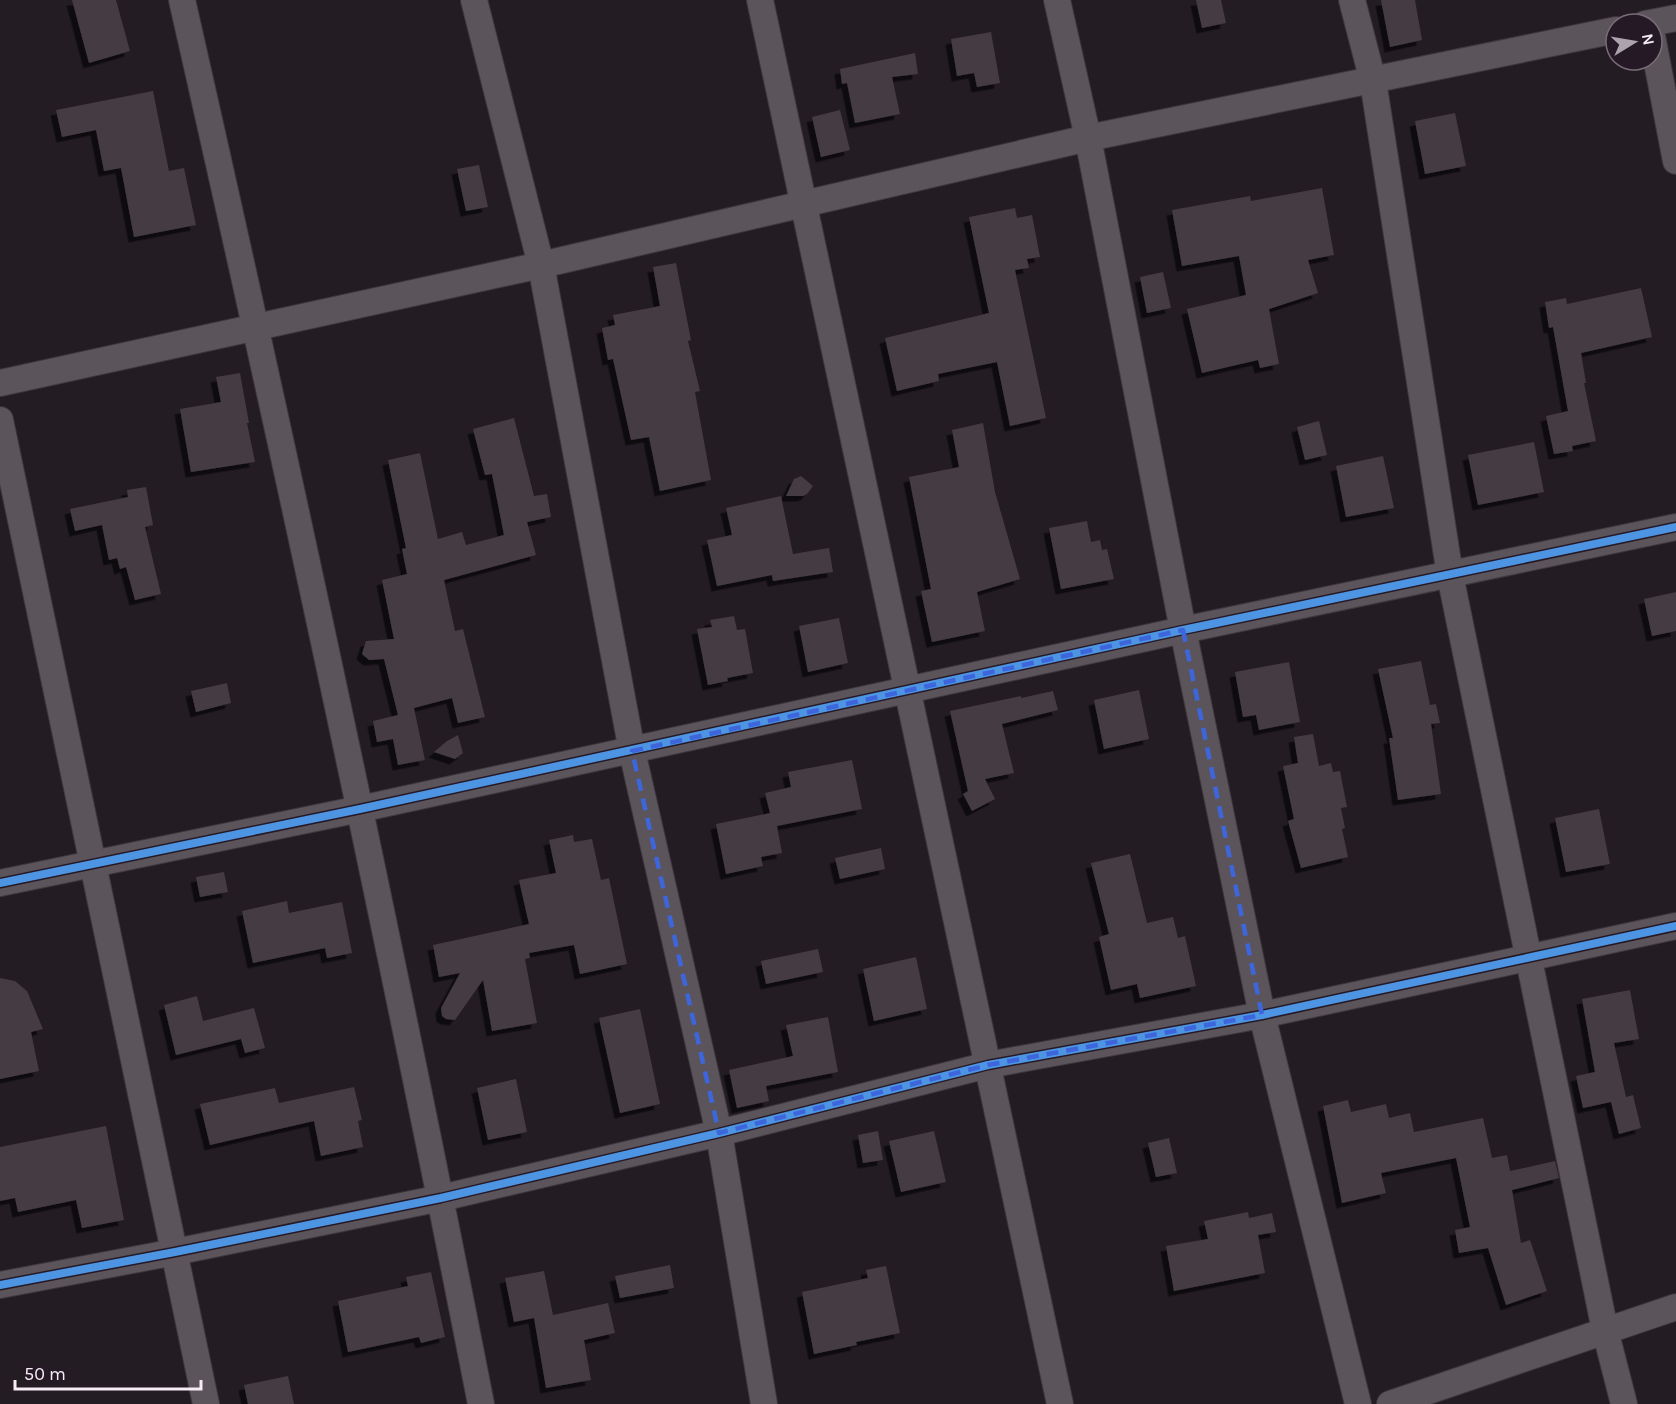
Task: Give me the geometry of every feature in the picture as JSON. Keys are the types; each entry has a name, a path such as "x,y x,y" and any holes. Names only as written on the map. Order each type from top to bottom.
{"street":[{"path":"182,0 257,328 360,809 441,1198 481,1404"},
{"path":"474,0 541,265 632,751 719,1133 764,1404"},
{"path":"760,0 1060,1404"},
{"path":"1058,0 1089,138 1183,630 1262,1015 1358,1404"},
{"path":"1352,0 1373,81 1450,575 1605,1330 1624,1404"},
{"path":"0,383 541,265 1089,138 1604,33"},
{"path":"1658,72 1676,161"},
{"path":"0,420 206,1404"},
{"path":"0,883 360,809 1183,630 1676,527"},
{"path":"0,1285 441,1198 719,1133 988,1065 1262,1015 1676,926"},
{"path":"1389,1404 1676,1307"}],"highlighted area":[{"path":"1183,630 1262,1015 988,1065 719,1133 632,751"}],"building":[{"path":"72,0 116,0 130,51 89,63"},
{"path":"1196,0 1221,0 1226,23 1202,28"},
{"path":"1381,0 1415,0 1422,40 1390,47"},
{"path":"991,32 1000,83 977,87 974,73 957,76 951,39"},
{"path":"915,53 918,74 892,77 900,114 855,123 847,83 842,84 840,69"},
{"path":"153,91 169,171 184,168 196,225 134,237 121,168 104,171 96,130 62,137 56,110"},
{"path":"840,110 850,150 821,157 812,117"},
{"path":"1455,113 1466,166 1425,174 1415,121"},
{"path":"479,165 488,207 466,211 457,169"},
{"path":"1322,188 1334,255 1308,260 1318,293 1269,309 1279,364 1260,368 1258,360 1202,373 1187,309 1246,295 1239,256 1182,266 1172,210 1250,196 1251,201"},
{"path":"1015,208 1017,218 1032,215 1040,257 1027,259 1029,268 1015,270 1046,418 1010,426 997,362 938,374 939,381 897,391 885,338 989,313 969,217"},
{"path":"676,263 691,340 688,341 700,391 695,392 711,480 660,491 649,437 631,440 613,359 608,360 602,328 615,325 613,315 660,306 653,267"},
{"path":"1163,272 1171,308 1147,313 1140,277"},
{"path":"1641,288 1652,337 1581,353 1586,383 1584,383 1596,441 1572,446 1573,451 1554,454 1546,416 1568,411 1553,327 1549,328 1545,302 1566,298 1567,304"},
{"path":"240,373 255,462 191,472 180,409 221,402 216,377"},
{"path":"514,418 534,496 547,494 551,517 527,522 536,555 444,580 455,631 463,629 485,717 458,723 452,698 414,708 425,760 398,765 393,739 377,742 373,721 398,715 384,659 369,660 362,654 366,641 394,639 382,580 407,574 402,549 406,548 388,460 420,453 438,539 462,532 466,545 504,535 492,474 485,475 473,429"},
{"path":"1319,421 1327,455 1305,460 1297,427"},
{"path":"983,423 995,492 1020,579 977,592 985,631 932,642 921,591 931,589 909,477 959,467 952,430"},
{"path":"1534,442 1544,492 1478,505 1468,455"},
{"path":"1383,456 1394,508 1346,517 1336,466"},
{"path":"801,476 813,486 807,494 786,496 794,479"},
{"path":"146,487 153,525 145,527 161,594 135,600 126,567 120,569 117,558 109,560 102,525 75,531 70,509 128,497 127,490"},
{"path":"781,496 793,554 829,548 833,572 773,581 772,575 717,586 707,540 732,535 726,508"},
{"path":"1087,521 1091,542 1100,540 1102,550 1107,549 1114,579 1061,589 1049,528"},
{"path":"1676,592 1676,631 1652,636 1644,599"},
{"path":"734,616 737,630 745,629 753,673 727,678 728,681 708,685 697,629 712,627 710,620"},
{"path":"839,618 848,663 808,672 799,626"},
{"path":"1421,661 1430,705 1436,704 1440,723 1431,724 1441,794 1398,800 1389,738 1393,738 1378,669"},
{"path":"1289,662 1300,722 1259,730 1256,715 1243,717 1235,672"},
{"path":"227,683 231,703 196,712 191,691"},
{"path":"1139,690 1149,739 1104,749 1094,700"},
{"path":"1053,691 1058,710 1002,724 1014,773 985,779 995,799 972,811 963,794 968,791 950,711"},
{"path":"1313,734 1319,766 1331,763 1333,772 1340,771 1347,807 1341,808 1345,828 1342,829 1348,857 1301,868 1288,821 1294,819 1283,766 1298,763 1294,737"},
{"path":"458,735 463,753 455,759 434,752 447,741"},
{"path":"852,760 862,809 777,826 782,853 761,857 763,866 726,874 716,824 770,813 765,793 791,787 788,772"},
{"path":"1599,809 1610,864 1566,872 1555,818"},
{"path":"573,835 574,842 592,839 601,880 609,878 627,964 580,974 574,945 529,953 530,958 525,959 537,1023 492,1031 483,980 455,1020 446,1019 442,1016 441,1008 460,973 439,977 433,945 529,924 519,880 556,873 549,840"},
{"path":"881,848 885,869 840,879 835,858"},
{"path":"1130,854 1147,923 1173,917 1178,938 1185,936 1196,986 1140,998 1137,984 1111,990 1099,937 1109,934 1091,863"},
{"path":"224,872 228,892 200,897 196,877"},
{"path":"287,901 289,913 342,902 352,953 327,958 325,948 253,963 242,911"},
{"path":"818,949 823,972 766,984 761,961"},
{"path":"916,957 927,1009 874,1021 863,969"},
{"path":"0,978 15,981 27,991 43,1029 31,1032 39,1071 0,1079"},
{"path":"1630,990 1639,1039 1614,1043 1626,1097 1633,1095 1641,1128 1619,1134 1611,1102 1583,1108 1576,1076 1595,1072 1582,999"},
{"path":"197,996 203,1021 254,1008 265,1048 245,1053 241,1039 176,1055 164,1005"},
{"path":"640,1009 660,1104 620,1113 599,1018"},
{"path":"828,1017 838,1072 766,1086 769,1101 737,1108 729,1070 793,1056 786,1025"},
{"path":"516,1079 527,1132 488,1140 477,1088"},
{"path":"354,1087 362,1120 358,1121 363,1147 321,1156 314,1121 210,1145 200,1104 275,1088 279,1103"},
{"path":"1348,1100 1351,1112 1386,1104 1389,1118 1410,1113 1414,1132 1483,1118 1492,1158 1507,1155 1510,1171 1555,1161 1559,1178 1512,1190 1521,1243 1530,1240 1547,1291 1506,1305 1488,1248 1459,1253 1455,1230 1470,1227 1456,1158 1381,1173 1386,1193 1342,1203 1323,1106"},
{"path":"106,1126 124,1220 82,1228 76,1200 18,1212 15,1198 0,1201 0,1147"},
{"path":"878,1131 883,1160 863,1163 858,1135"},
{"path":"934,1131 946,1182 901,1192 889,1141"},
{"path":"1169,1138 1177,1173 1156,1177 1148,1143"},
{"path":"1248,1212 1249,1218 1272,1213 1276,1232 1258,1235 1265,1273 1174,1291 1166,1246 1208,1239 1204,1221"},
{"path":"670,1265 674,1288 620,1298 615,1276"},
{"path":"886,1266 900,1333 814,1354 802,1292 868,1278 866,1270"},
{"path":"544,1271 553,1315 608,1303 615,1333 584,1340 591,1380 546,1388 534,1318 514,1322 505,1278"},
{"path":"431,1272 445,1337 421,1343 419,1337 348,1352 338,1301 408,1286 406,1277"},
{"path":"288,1376 294,1404 248,1404 244,1385"}],"cycle path":[{"path":"0,883 360,809 1183,630 1676,527"},
{"path":"0,1285 441,1198 719,1133 988,1065 1262,1015 1676,926"}]}
